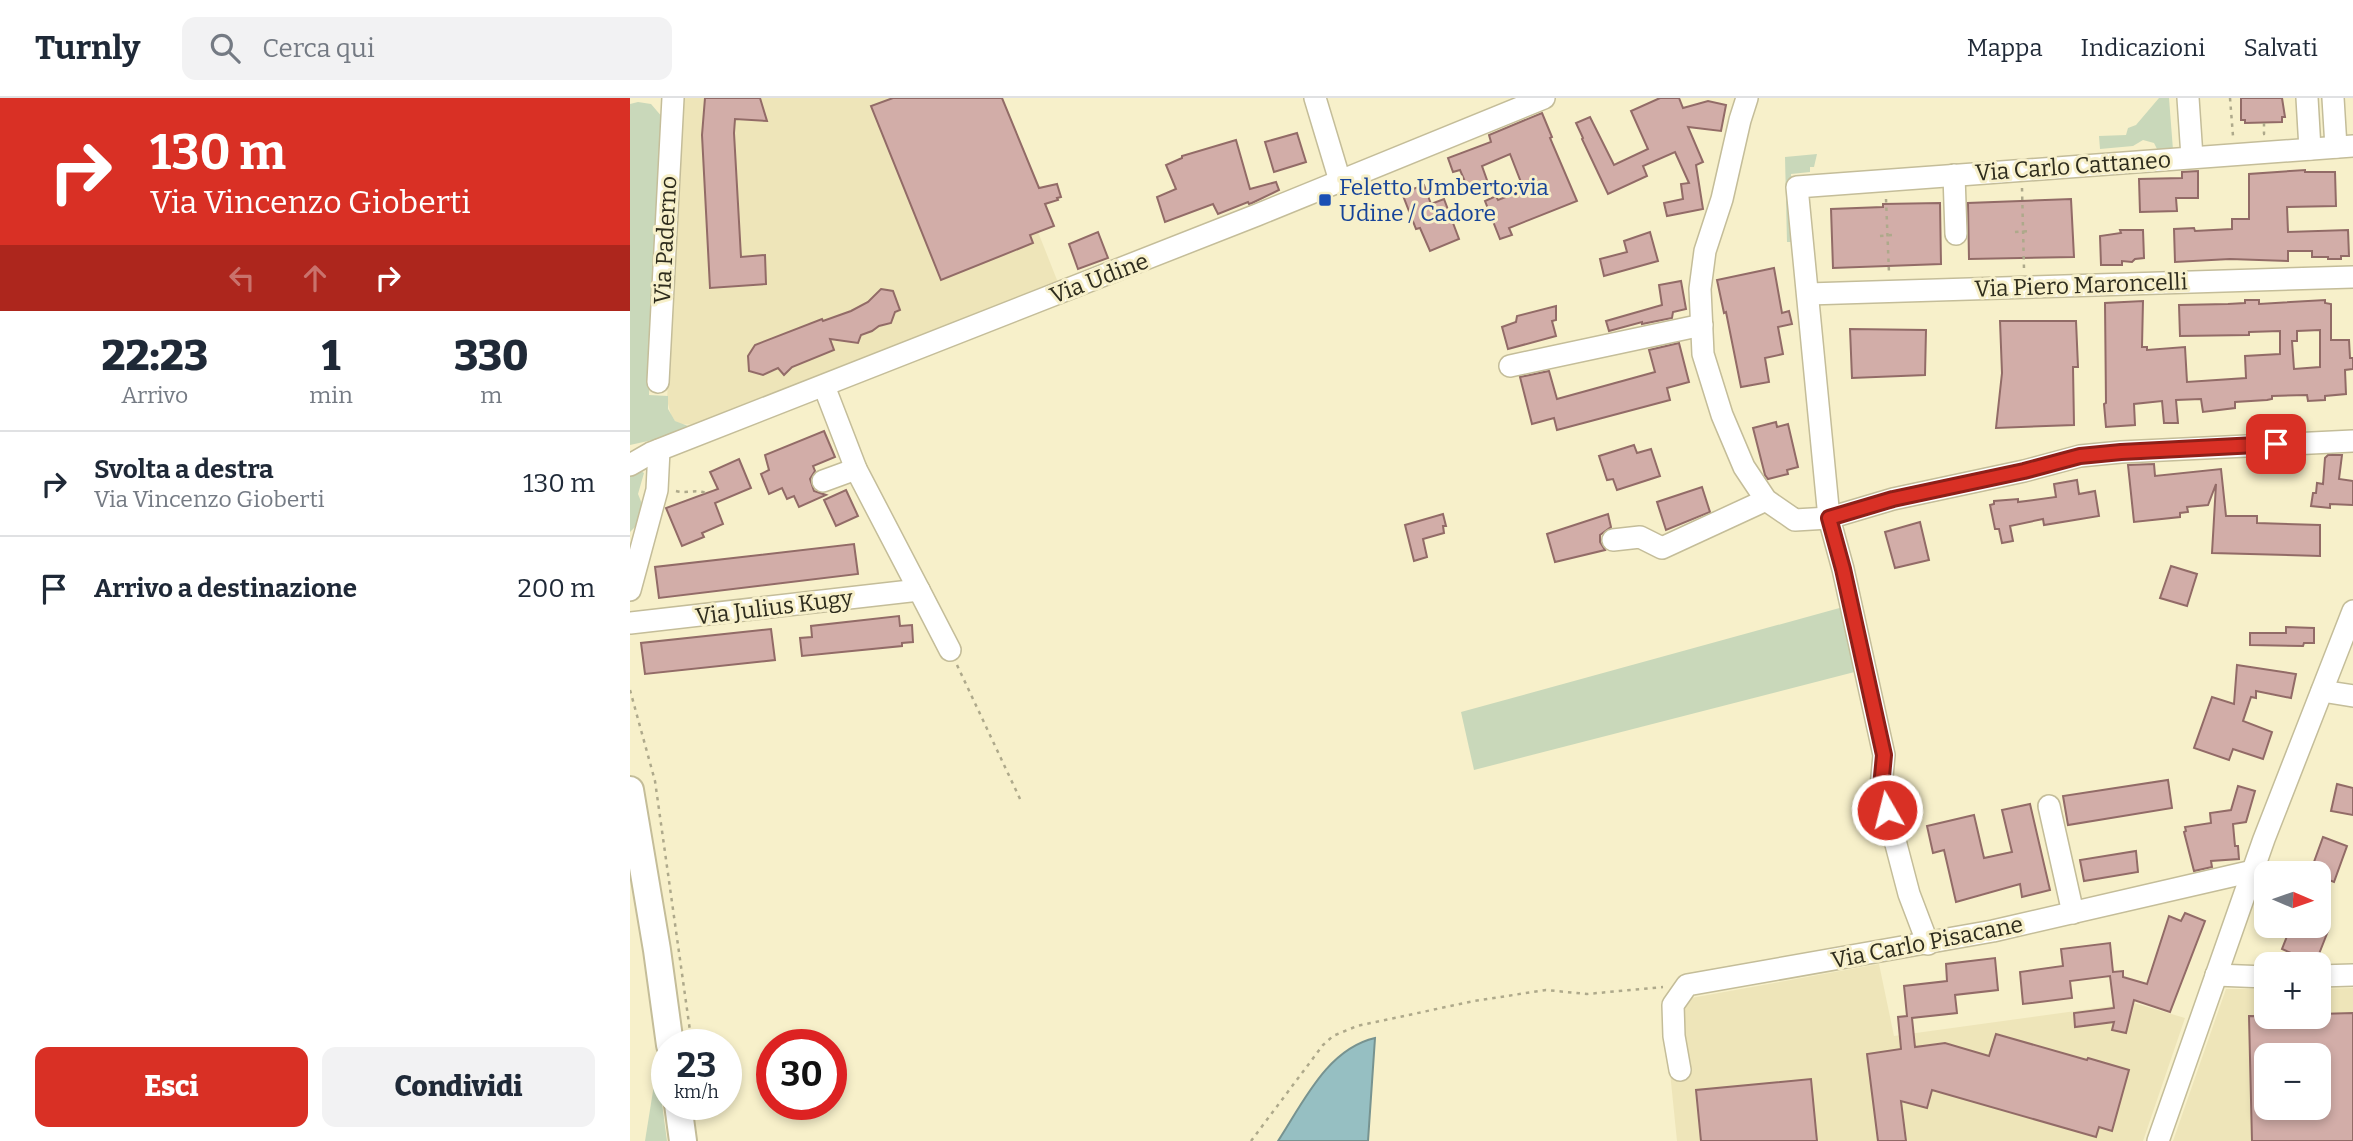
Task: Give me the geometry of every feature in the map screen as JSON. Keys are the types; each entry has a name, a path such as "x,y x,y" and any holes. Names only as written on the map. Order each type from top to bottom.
{"main road":[{"path":"630,790 668,1029"},
{"path":"680,1120 682,1141"}],"street":[{"name":"Via Paderno","path":"658,382 673,98"},
{"path":"1315,98 1340,181"},
{"name":"Via Udine","path":"630,465 655,451 1544,98"},
{"path":"1747,98 1722,199 1705,251 1700,289 1703,354 1722,415 1744,467 1766,500 1796,520 1829,518 1893,499 2080,456 2353,441"},
{"name":"Via Carlo Cattaneo","path":"2188,98 2192,157"},
{"path":"2307,98 2310,149"},
{"name":"Via Carlo Cattaneo","path":"1808,294 1797,187 2310,149 2347,153 2333,98"},
{"name":"Via Carlo Cattaneo","path":"1954,175 1956,234"},
{"name":"Via Piero Maroncelli","path":"1808,294 2353,276"},
{"path":"1808,294 1829,518 1843,569 1884,755 1881,787 1909,894 1928,944"},
{"path":"1510,366 1702,325"},
{"path":"824,386 856,468 950,650"},
{"path":"630,590 657,490 655,451"},
{"name":"Via Udine","path":"630,452 655,451"},
{"path":"823,481 856,468"},
{"path":"1613,540 1640,537 1662,548 1766,500"},
{"name":"Via Julius Kugy","path":"630,622 919,590"},
{"path":"2158,1141 2253,871 2353,611"},
{"path":"2322,691 2353,696"},
{"path":"2049,806 2073,913"},
{"name":"Via Carlo Pisacane","path":"1687,985 1928,944 2253,871"},
{"path":"2216,975 2254,977"},
{"path":"2331,976 2353,975"},
{"path":"1680,1070 1674,1036 1673,1005 1687,985"}],"path":[{"path":"2230,98 2232,136 2243,135"},
{"path":"2254,135 2264,134 2264,122"},
{"name":"Via Carlo Cattaneo","path":"2022,185 2024,286"},
{"path":"1886,196 1889,291"},
{"path":"2015,232 2031,231"},
{"path":"1880,236 1893,235"},
{"path":"671,491 686,494 697,490 706,493"},
{"path":"950,650 1021,801"},
{"path":"630,690 656,781 690,1029"},
{"path":"1251,1141 1323,1045 1333,1035 1357,1026 1474,1001 1545,990 1587,994 1687,985"}],"shaded area":[{"path":"682,98 985,98 1059,285 696,425 681,424 671,415 667,400"},
{"path":"1879,964 1894,1036 2134,1003 2185,1018 2143,1141 1677,1141 1663,1003"},
{"path":"2353,988 2353,1141 2173,1141 2226,989 2254,989 2254,1029 2331,1029 2331,989"}],"green space":[{"path":"2159,98 2169,98 2173,150 2158,151 2154,143 2143,140 2133,146 2100,149 2099,136 2126,135 2128,128 2136,125"},
{"path":"630,104 651,104 663,118 649,395 668,396 668,409 675,421 688,426 696,425 666,437 630,445"},
{"path":"1817,154 1810,172 1791,174 1793,242 1787,242 1785,157"},
{"path":"641,471 644,473 638,494 642,504 640,518 630,532 630,476"},
{"path":"1854,604 1870,668 1474,770 1461,712"},
{"path":"651,1104 651,1120 664,1120 667,1141 645,1141"}],"water":[{"path":"1375,1038 1368,1141 1278,1141 1330,1065 1358,1044"}],"building":[{"path":"705,98 760,98 767,121 735,119 734,133 741,257 765,255 766,284 710,288 702,135"},
{"path":"893,98 1002,98 1039,188 1057,184 1061,197 1045,204 1054,226 1030,235 1033,243 941,280 871,106"},
{"path":"1660,98 1679,98 1683,108 1708,101 1726,105 1721,131 1688,127 1703,162 1696,165 1703,209 1667,216 1664,203 1683,199 1681,184 1689,183 1675,152 1643,166 1647,176 1608,194 1576,123 1590,117 1614,165 1648,149 1631,111"},
{"path":"2241,98 2282,98 2285,117 2282,117 2282,122 2245,123 2245,120 2241,120"},
{"path":"1542,113 1577,201 1509,228 1512,235 1500,239 1485,201 1496,196 1498,200 1524,190 1510,154 1482,166 1488,183 1469,191 1460,170 1453,172 1448,158 1491,142 1489,135"},
{"path":"1297,133 1306,162 1274,172 1265,142"},
{"path":"1236,140 1250,189 1276,182 1279,190 1252,203 1248,202 1218,214 1213,204 1165,222 1157,197 1176,189 1166,165 1182,156"},
{"path":"2305,170 2335,172 2336,206 2287,207 2288,232 2348,230 2349,256 2328,259 2312,257 2312,251 2288,251 2288,261 2230,259 2175,262 2174,229 2232,229 2232,219 2249,219 2249,174"},
{"path":"2198,171 2198,198 2176,198 2177,211 2140,212 2139,179 2182,178 2182,172"},
{"path":"1424,185 1431,204 1444,199 1459,239 1430,251 1420,228 1416,229 1402,193"},
{"path":"2071,199 2074,257 1969,259 1968,203"},
{"path":"1940,203 1941,264 1833,268 1831,209 1883,207 1883,204"},
{"path":"2120,230 2143,230 2144,258 2132,262 2122,261 2122,265 2101,265 2100,236 2121,233"},
{"path":"1098,232 1108,258 1078,269 1069,244"},
{"path":"1650,232 1658,261 1604,276 1600,259 1627,252 1624,241"},
{"path":"1774,268 1782,313 1789,311 1792,324 1778,327 1783,354 1765,358 1769,382 1741,387 1717,280"},
{"path":"1681,281 1686,309 1673,312 1672,318 1642,322 1609,331 1606,321 1662,305 1659,285"},
{"path":"881,289 893,291 900,310 895,312 891,323 861,335 858,343 830,339 834,350 792,367 784,375 778,368 763,375 749,371 748,356 755,345 822,319 823,321 851,311 868,302"},
{"path":"2245,300 2259,300 2259,304 2325,300 2325,303 2331,304 2331,340 2349,340 2350,358 2353,358 2353,369 2345,370 2346,394 2308,401 2307,395 2272,396 2272,399 2267,400 2235,402 2235,408 2203,412 2201,399 2176,400 2178,423 2164,423 2162,401 2134,404 2135,425 2106,427 2105,303 2143,301 2142,347 2147,347 2147,350 2185,347 2187,382 2246,378 2245,356 2280,354 2280,331 2249,332 2249,335 2180,336 2179,305 2245,303","holes":["2320,330 2320,367 2294,369 2292,341 2297,341 2297,331"]},
{"path":"1556,306 1556,320 1552,321 1556,336 1508,349 1502,327 1516,322 1517,316"},
{"path":"2000,321 2076,321 2078,367 2073,367 2074,425 1996,428 2002,373"},
{"path":"1850,329 1926,330 1925,375 1852,378"},
{"path":"1679,343 1689,382 1667,388 1670,400 1557,430 1554,418 1532,424 1520,377 1549,371 1557,399 1655,372 1649,350"},
{"path":"1776,422 1777,427 1788,424 1798,467 1787,470 1788,474 1768,479 1753,428"},
{"path":"824,431 835,457 813,466 815,471 810,479 814,491 826,495 799,507 794,496 787,499 782,488 769,494 761,474 769,470 765,455"},
{"path":"1634,445 1637,453 1651,449 1660,476 1617,490 1613,479 1607,480 1599,456"},
{"path":"2328,455 2342,455 2339,479 2353,481 2353,505 2330,504 2330,508 2311,506 2317,483 2323,484 2325,458"},
{"path":"739,459 751,488 715,503 723,524 702,533 704,537 682,546 666,508 718,489 710,472"},
{"path":"2154,464 2155,476 2221,469 2226,516 2257,516 2257,523 2320,525 2320,556 2212,553 2216,484 2208,505 2187,507 2188,512 2180,513 2180,517 2134,522 2128,465"},
{"path":"2077,480 2079,494 2095,491 2099,516 2044,525 2043,519 2010,526 2013,541 2002,543 1999,529 1995,529 1990,505 1994,504 1994,501 2018,499 2018,502 2056,497 2054,484"},
{"path":"1702,487 1710,512 1666,530 1657,502"},
{"path":"846,490 858,516 836,526 824,500"},
{"path":"1443,514 1446,526 1443,526 1444,533 1423,539 1427,557 1414,561 1405,525"},
{"path":"1608,514 1611,527 1600,535 1600,542 1605,550 1555,562 1547,534"},
{"path":"1920,522 1929,560 1895,568 1885,532"},
{"path":"854,544 858,574 659,598 655,567"},
{"path":"2171,566 2197,574 2187,606 2160,598"},
{"path":"899,616 900,626 912,625 913,642 902,643 902,646 802,656 800,638 812,637 811,626"},
{"path":"2286,627 2314,628 2314,643 2304,643 2303,646 2250,645 2250,633 2286,633"},
{"path":"771,629 775,660 645,674 641,643"},
{"path":"2237,665 2296,674 2291,698 2256,691 2256,698 2251,697 2243,721 2272,732 2263,759 2233,749 2229,760 2194,748 2212,697 2234,704"},
{"path":"2168,780 2172,808 2068,825 2063,796"},
{"path":"2337,784 2353,788 2353,815 2331,811"},
{"path":"2238,786 2255,791 2246,822 2233,824 2239,859 2211,861 2212,867 2194,871 2185,827 2211,823 2210,813 2231,810"},
{"path":"2030,804 2050,890 2022,897 2020,884 1956,902 1944,850 1933,853 1927,826 1974,815 1984,858 2012,852 2002,810"},
{"path":"2323,837 2347,846 2334,882 2331,881 2331,861 2314,861"},
{"path":"2136,851 2138,872 2084,881 2080,860"},
{"path":"2185,913 2205,921 2170,1012 2134,1000 2126,1033 2112,1030 2114,1022 2075,1027 2074,1013 2114,1008 2110,976 2070,981 2072,998 2023,1004 2020,972 2063,966 2061,949 2110,943 2113,972 2123,971 2123,977 2147,984 2169,916 2181,921"},
{"path":"2286,938 2325,938 2320,952 2289,952 2282,949"},
{"path":"1995,958 1998,990 1955,995 1957,1013 1912,1018 1915,1047 1945,1043 1989,1056 1996,1034 2129,1070 2112,1131 2099,1127 2096,1137 1932,1090 1927,1108 1901,1101 1906,1141 1878,1141 1867,1054 1901,1049 1898,1017 1907,1016 1904,986 1947,981 1946,964"},
{"path":"2353,1013 2353,1141 2252,1141 2249,1016 2254,1016 2254,1029 2331,1029 2331,1014"},
{"path":"1811,1079 1817,1141 1701,1141 1696,1090"}],"place":[{"name":"Feletto Umberto:via Udine / Cadore","path":"1325,200"}],"route":[{"path":"1887,810 1881,787 1884,755 1843,569 1829,518 1893,499 2080,456 2276,444"}]}
